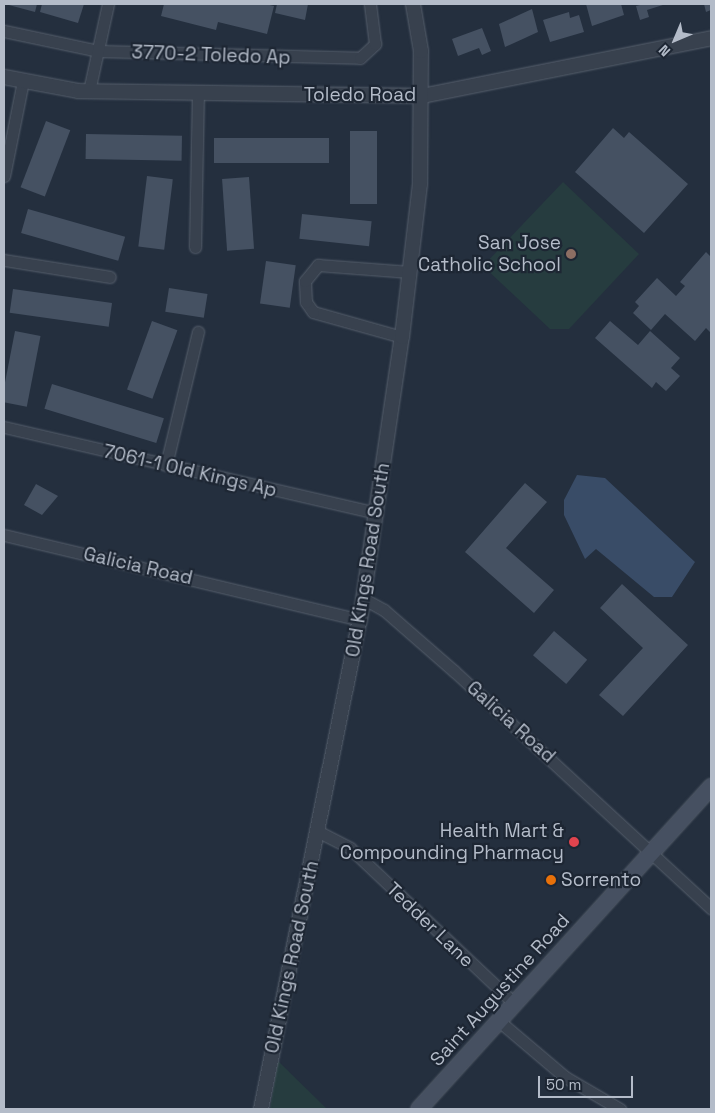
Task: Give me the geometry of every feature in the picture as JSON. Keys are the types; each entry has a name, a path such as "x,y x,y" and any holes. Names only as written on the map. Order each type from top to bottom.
{"main road":[{"name":"Saint Augustine Road","path":"419,1109 711,787"}],"street":[{"path":"89,91 108,4"},
{"name":"3770-2 Toledo Ap","path":"4,31 98,51 360,58 375,44 370,4"},
{"name":"Old Kings Road South","path":"262,1109 319,832 364,599 402,337 420,184 422,96 413,4"},
{"name":"Toledo Road","path":"4,77 23,82 89,91 422,96 711,38"},
{"path":"4,176 23,82"},
{"path":"195,247 198,94"},
{"path":"4,260 110,277"},
{"path":"402,337 313,312 306,302 305,281 318,264 410,272"},
{"path":"166,465 198,332"},
{"name":"7061-1 Old Kings Ap","path":"4,427 377,513"},
{"name":"Galicia Road","path":"4,535 360,620"},
{"name":"Galicia Road","path":"364,599 384,610 454,671 711,908"},
{"name":"Tedder Lane","path":"319,832 350,848 514,1004"},
{"path":"499,1021 565,1077 620,1109"}],"green space":[{"path":"563,182 639,254 569,329 550,329 483,266"},
{"path":"278,1061 327,1109 270,1109"}],"water":[{"path":"577,475 605,478 695,562 672,597 654,597 596,549 585,559 564,515 564,500"}],"building":[{"path":"5,4 37,4 35,12"},
{"path":"42,4 84,4 78,23 40,12"},
{"path":"164,4 265,4 274,6 267,34 218,22 216,30 161,16"},
{"path":"277,4 308,4 305,20 275,13"},
{"path":"586,4 621,4 624,15 592,26"},
{"path":"666,4 647,10 649,17 640,20 636,6"},
{"path":"704,4 711,4 711,10 706,12"},
{"path":"532,9 538,32 505,47 499,24"},
{"path":"569,12 570,18 579,15 584,32 550,42 543,20"},
{"path":"482,28 491,51 482,55 479,48 458,56 452,39"},
{"path":"46,121 70,130 45,197 21,187"},
{"path":"613,128 624,138 629,132 688,184 644,233 575,172"},
{"path":"350,131 377,131 377,204 350,204"},
{"path":"86,134 182,136 182,161 86,159"},
{"path":"214,138 329,138 329,163 214,163"},
{"path":"147,176 173,179 164,250 138,246"},
{"path":"249,177 254,249 227,251 222,179"},
{"path":"28,209 125,237 118,261 21,233"},
{"path":"302,214 372,221 369,246 299,239"},
{"path":"706,252 711,257 711,333 706,328 695,341 665,314 651,330 633,313 639,306 635,302 657,278 676,296 685,286 680,282"},
{"path":"266,261 296,265 290,308 260,304"},
{"path":"169,288 208,294 204,318 165,312"},
{"path":"13,289 112,303 109,327 10,313"},
{"path":"152,321 177,330 152,399 127,390"},
{"path":"610,321 638,345 650,331 680,358 671,368 680,376 666,391 656,382 652,388 595,338"},
{"path":"15,331 41,336 27,407 4,402 4,388"},
{"path":"52,384 164,418 156,443 44,409"},
{"path":"525,483 547,502 506,548 554,590 534,613 465,552"},
{"path":"36,484 58,496 42,515 24,505"},
{"path":"622,584 688,645 623,716 599,695 643,648 600,608"},
{"path":"554,631 587,660 566,684 533,655"}],"place":[{"name":"San Jose Catholic School","path":"571,254"},
{"name":"Health Mart & Compounding Pharmacy","path":"574,842"},
{"name":"Sorrento","path":"551,880"}]}
